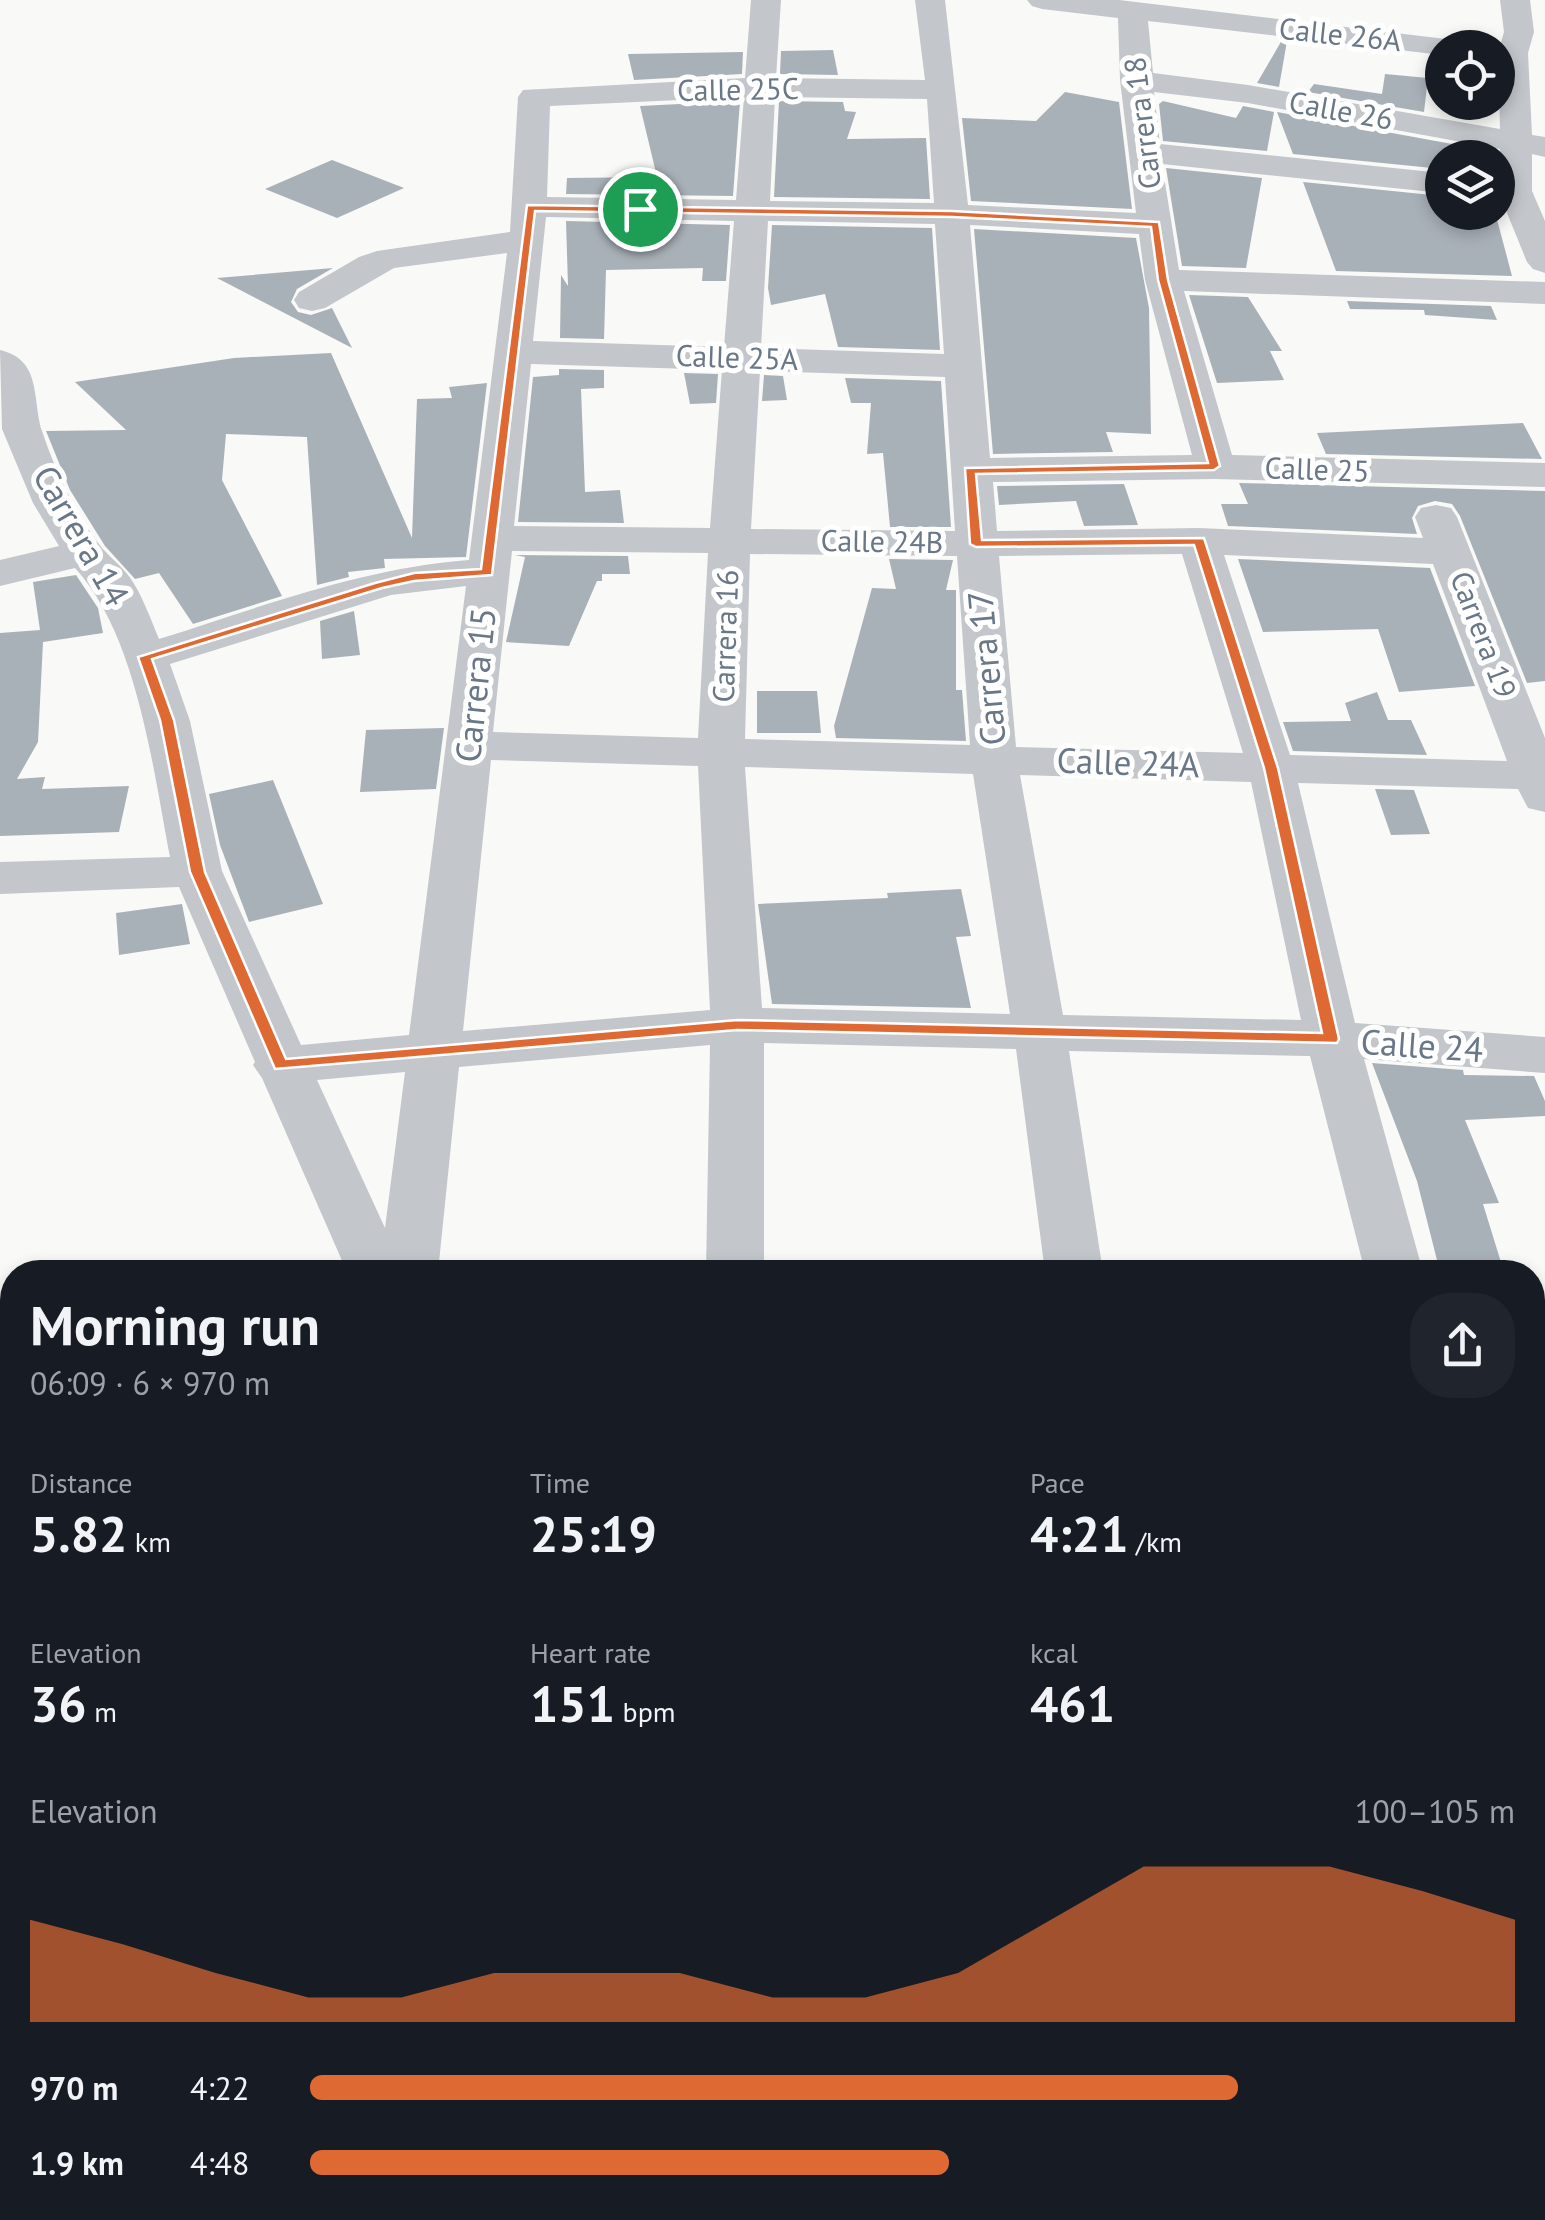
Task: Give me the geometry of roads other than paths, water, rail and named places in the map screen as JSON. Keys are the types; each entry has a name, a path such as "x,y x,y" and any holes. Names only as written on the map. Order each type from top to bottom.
{"street":[{"name":"Carrera 16","path":"734,1260 737,1025 721,752 730,540 766,0"},
{"name":"Carrera 17","path":"930,0 942,90 994,760 1040,1032 1072,1260"},
{"name":"Calle 26A","path":"1042,0 1425,44"},
{"path":"1514,0 1518,54 1531,98 1529,144 1515,172"},
{"name":"Carrera 18","path":"1132,12 1144,152 1163,280 1214,466"},
{"name":"Calle 26","path":"1136,80 1248,94 1529,144"},
{"name":"Calle 25C","path":"534,96 759,88 942,90"},
{"name":"Carrera 15","path":"411,1260 528,224 534,96"},
{"name":"Calle 26","path":"1144,152 1425,182"},
{"path":"1515,207 1545,262"},
{"path":"312,300 371,264 528,224 750,211 952,214 1155,224"},
{"path":"1163,280 1545,293"},
{"name":"Calle 25A","path":"513,352 962,366"},
{"name":"Carrera 14","path":"0,361 10,368 18,386 22,428 53,503 84,553 113,584 145,657 167,720 197,872 370,1260"},
{"name":"Calle 25","path":"970,470 1214,466 1545,474"},
{"name":"Carrera 19","path":"1416,473 1452,552 1542,783"},
{"name":"Calle 24B","path":"145,657 490,555 730,540 976,544 1199,541 1452,552"},
{"path":"1199,541 1271,768 1332,1039 1391,1260"},
{"path":"0,573 84,553"},
{"name":"Calle 24A","path":"470,745 1271,768 1542,783"},
{"path":"0,878 197,872"},
{"name":"Calle 24","path":"280,1065 737,1025 1332,1039 1545,1055"}]}
